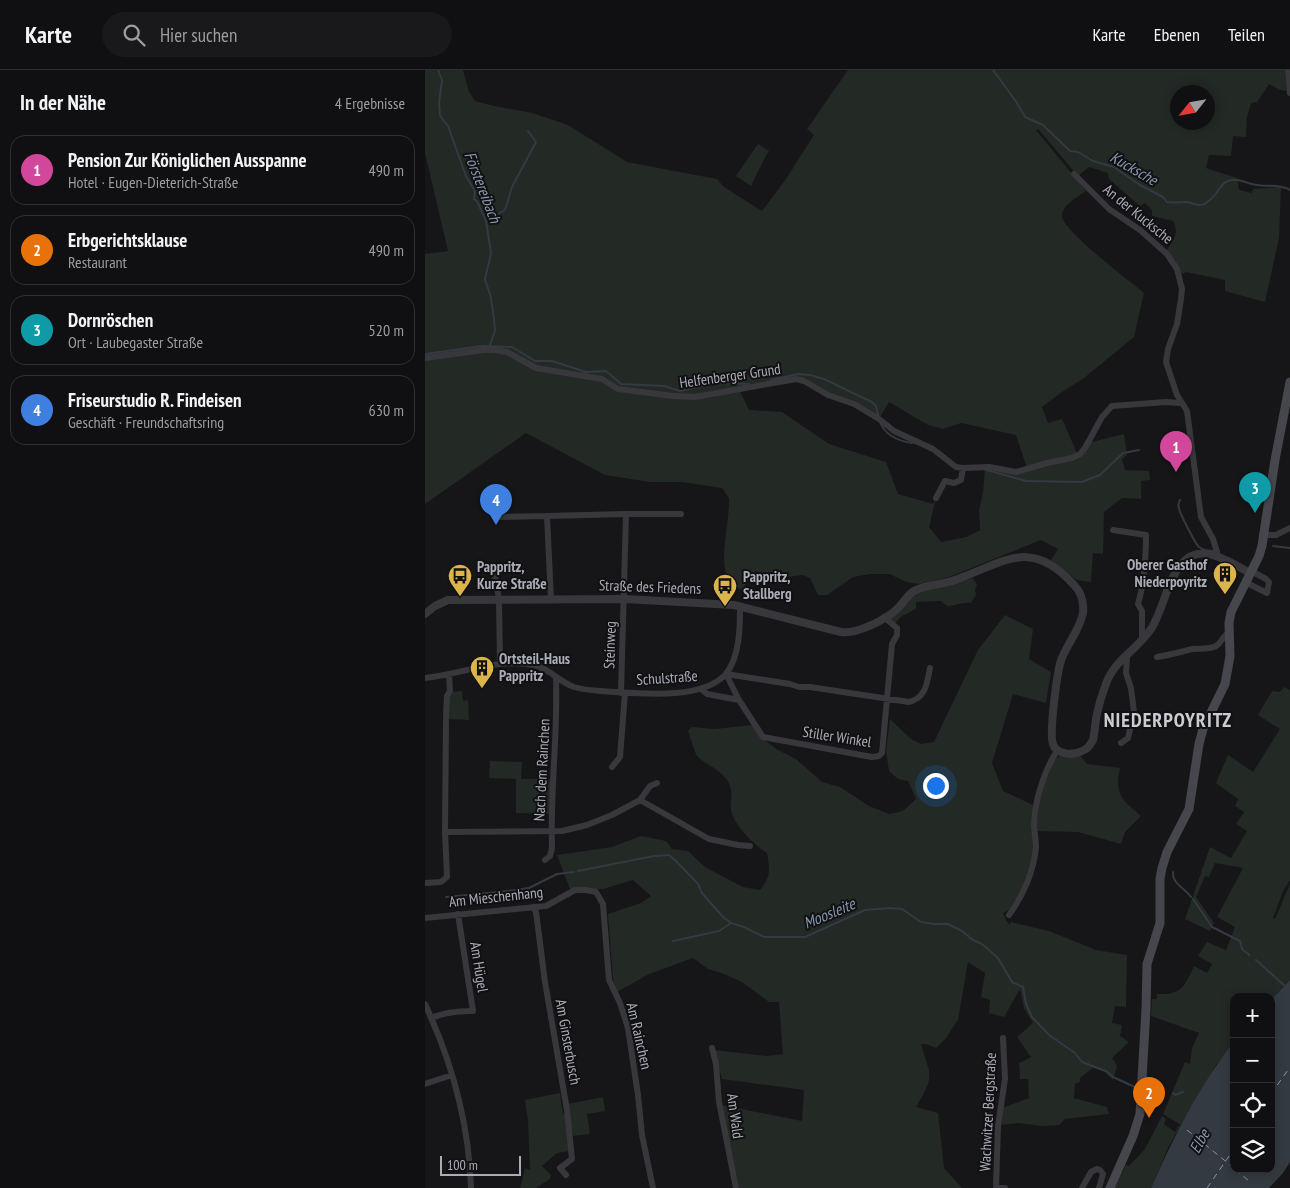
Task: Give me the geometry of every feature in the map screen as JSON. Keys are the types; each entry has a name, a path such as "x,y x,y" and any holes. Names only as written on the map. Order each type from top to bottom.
{"main road":[{"path":"1110,1188 1133,1136 1140,1114 1147,964 1160,923 1160,879 1162,868 1167,852 1189,810 1203,729 1222,691 1226,677 1230,656 1229,633 1231,612 1259,556 1265,535 1275,460 1290,382"}],"street":[{"path":"1288,70 1290,93"},
{"name":"An der Kucksche","path":"1074,174 1109,210 1140,230 1167,254 1177,269 1182,289 1179,315 1168,349 1166,362 1180,403"},
{"name":"Helfenberger Grund","path":"425,358 496,350 507,352 536,368 602,379 618,389 673,396 695,397 796,379 804,381 828,395 854,404 877,418 894,432 933,449 956,467 963,468"},
{"path":"936,498 945,480 954,483 961,480 963,468 989,467 1016,472 1072,458 1080,454 1102,417 1112,406 1166,402 1180,403 1187,412 1201,517 1213,539 1217,556"},
{"name":"Steinweg","path":"623,693 626,514"},
{"path":"498,517 681,514"},
{"path":"547,516 551,599"},
{"path":"1265,535 1275,535 1290,528"},
{"path":"1113,530 1146,535 1145,566 1138,604 1142,611 1142,641"},
{"path":"1009,915 1017,904 1032,867 1036,845 1034,824 1036,807 1045,774 1057,750 1069,754 1088,748 1093,740 1097,714 1107,679 1113,668 1142,641 1157,620 1174,573 1180,564 1195,555 1217,556 1266,579 1269,582 1267,593 1245,582"},
{"name":"Straße des Friedens","path":"425,614 435,606 448,600 624,598 740,606 846,632 860,630 896,610 915,590 949,582 987,566 1015,557 1037,558 1062,573 1074,584 1081,594 1083,602 1082,616 1061,658 1052,730 1052,742 1057,750"},
{"path":"495,576 499,599 501,664"},
{"name":"Schulstraße","path":"425,678 501,664 521,664 534,665 545,669 556,678 584,690 651,695 701,689 715,684 725,674 736,653 740,606"},
{"path":"884,617 897,628 897,636 892,644 887,700"},
{"path":"1157,657 1214,647 1219,644 1224,635 1229,633"},
{"path":"1121,743 1128,738 1134,712 1131,688 1126,673 1127,659 1125,656"},
{"path":"725,674 790,684 800,682 810,687 909,702 920,698 925,688 930,668"},
{"path":"425,883 441,882 447,877 445,832 446,718 447,696 451,691 449,674"},
{"path":"725,674 739,700"},
{"name":"Nach dem Rainchen","path":"545,860 552,852 557,716 556,678"},
{"path":"701,689 707,694 739,700"},
{"path":"879,698 887,690"},
{"name":"Schulstraße","path":"612,767 620,757 623,693"},
{"name":"Stiller Winkel","path":"739,700 763,737 872,757 883,753 887,700"},
{"path":"445,832 552,832 587,825 612,816 640,800 650,786 657,783"},
{"path":"640,800 709,839 750,846"},
{"name":"Am Mieschenhang","path":"425,918 533,907 551,904 575,890 596,892"},
{"name":"Am Rainchen","path":"596,892 603,904 609,980 620,1003 628,1028 642,1136 653,1188"},
{"name":"Am Ginsterbusch","path":"533,907 536,912 545,982 569,1126 572,1159 560,1168 566,1175"},
{"name":"Am Hügel","path":"431,1018 452,1011 473,1011 458,914"},
{"path":"425,1004 452,1075 460,1104 471,1188"},
{"name":"Wachwitzer Bergstraße","path":"1003,1038 1005,1079 997,1126 996,1188 1005,1188"},
{"name":"Am Wald","path":"712,1048 717,1064 719,1102 736,1188"},
{"path":"425,1084 452,1075"},
{"path":"1082,1188 1091,1172 1097,1169 1103,1174 1099,1188"}],"shaded area":[{"path":"425,70 463,70 469,92 475,101 532,113 568,125 627,162 717,179 724,187 762,211 786,179 814,135 807,129 848,70 1285,70 1287,91 1280,90 1269,84 1257,102 1251,103 1247,117 1246,137 1233,136 1231,156 1209,155 1206,168 1237,178 1239,190 1252,193 1253,189 1281,187 1279,238 1265,302 1225,291 1225,280 1186,272 1182,274 1166,251 1176,233 1173,221 1152,216 1152,210 1145,203 1140,206 1109,179 1108,173 1089,167 1078,176 1038,129 1036,130 1086,191 1065,208 1062,216 1065,223 1085,244 1144,293 1134,337 1084,378 1042,407 1048,423 1062,419 1077,453 1092,442 1124,434 1127,455 1122,459 1125,470 1149,471 1150,480 1141,481 1141,499 1122,498 1104,512 1103,554 1093,553 1091,582 1077,580 1051,560 1058,549 1041,540 949,577 918,584 906,582 890,574 870,574 853,577 827,595 818,595 810,578 802,575 772,576 756,571 742,590 729,578 724,565 729,498 722,488 682,482 650,482 605,475 526,433 425,504 425,254 448,251 425,153","holes":["804,381 879,419 889,402 928,425 943,429 961,423 1016,435 1028,471 1017,475 985,469 979,510 980,530 967,537 941,542 929,527 936,498 933,504 898,494 886,462 829,444 782,412 749,410 739,389"]},
{"path":"758,144 769,151 751,186 736,176"},
{"path":"973,578 977,585 976,595 971,603 947,606 941,601 916,602 916,609 902,616 895,623 888,618 915,594 930,588"},
{"path":"1005,615 1033,629 1029,659 1051,672 1046,703 1013,694 992,763 1003,791 1035,806 1033,855 1026,880 1012,908 1003,913 1010,925 1011,922 1049,931 1096,950 1127,955 1126,1007 1115,1006 1112,1023 1122,1025 1120,1036 1129,1042 1112,1058 1117,1066 1113,1080 1105,1072 1093,1068 1080,1078 1080,1082 1075,1084 1074,1098 1107,1107 1109,1114 1065,1119 1059,1125 1042,1126 1018,1123 1000,1125 1002,1108 1029,1098 1028,1079 1020,1079 1019,1063 1031,1057 1017,1037 1033,1023 1024,1008 1020,989 1004,1017 989,1013 990,1000 981,997 985,973 968,962 958,1020 946,1038 936,1048 921,1044 929,1070 929,1082 916,1107 938,1113 944,1168 962,1188 739,1188 722,1105 802,1121 804,1090 722,1079 714,1050 767,1056 783,1054 779,1002 769,1002 742,982 708,969 693,958 649,974 617,992 613,980 608,914 641,903 651,896 633,880 603,889 570,889 557,855 612,847 641,836 666,841 672,849 688,851 705,867 743,887 760,890 769,873 767,853 751,840 736,822 731,810 729,784 721,773 697,756 688,731 692,727 715,729 752,725 763,739 778,750 796,759 822,782 840,787 869,806 889,814 899,812 916,799 908,781 898,779 889,771 886,751 890,719 911,739 921,744 934,742 978,650"},
{"path":"1284,687 1290,690 1290,880 1284,889 1273,918 1275,919 1290,884 1290,980 1275,996 1275,993 1230,993 1230,1046 1216,1065 1181,1125 1163,1114 1185,1062 1190,1064 1192,1048 1199,1033 1151,1016 1152,999 1157,999 1157,994 1172,993 1181,988 1194,966 1207,973 1212,964 1198,956 1207,942 1226,950 1235,927 1217,917 1243,868 1215,863 1209,877 1205,876 1196,897 1214,923 1210,931 1185,919 1210,847 1231,858 1247,831 1236,824 1244,812 1235,806 1238,799 1216,783 1228,755 1253,772 1280,729 1258,715 1272,691 1280,692"},
{"path":"462,691 463,701 468,700 469,720 448,719 449,699 453,692"},
{"path":"1080,755 1087,764 1120,768 1118,784 1121,796 1141,816 1125,832 1121,844 1078,832 1037,831 1039,802 1049,768 1060,756"},
{"path":"490,761 522,762 521,779 550,779 550,814 516,813 516,779 489,778"},
{"path":"560,1093 563,1114 566,1114 569,1151 557,1153 542,1166 551,1175 550,1179 536,1188 520,1188 525,1168 530,1170 528,1120 525,1100"},
{"path":"603,1097 605,1111 587,1114 590,1134 572,1136 568,1104"},
{"path":"1162,1116 1166,1119 1164,1124 1175,1132 1180,1126 1151,1188 1115,1188 1126,1165 1129,1166 1145,1149"}],"water":[{"name":"Elbe","path":"1290,980 1290,1162 1283,1173 1269,1188 1151,1188 1188,1112 1209,1076 1230,1046 1230,1173 1275,1173 1275,996"}],"waterway":[{"name":"Förstereibach","path":"438,70 442,80 439,103 440,116 448,126 466,176 475,191 474,199 477,201 486,221 491,253 485,279 491,298 495,331 490,345"},
{"name":"Kucksche","path":"993,70 1025,117 1043,125 1070,151 1078,152 1093,161 1114,167 1140,185 1163,197 1167,202 1187,202 1201,205 1211,199 1224,183 1233,180 1290,190"},
{"path":"487,220 505,210 512,187 536,142 528,131"},
{"path":"425,354 482,346 512,347 535,361 552,361 586,372 606,371 621,384 664,386 680,391 716,383 749,384"},
{"path":"771,380 798,374 824,379 872,402 876,406 878,415"},
{"path":"880,422 882,427 893,437 912,443"},
{"path":"987,470 1026,481 1082,482 1100,475 1123,453 1139,450"},
{"path":"1180,500 1180,511 1197,545 1205,550 1215,551"},
{"path":"1273,546 1290,548"},
{"name":"Moosleite","path":"578,871 654,856 669,855 698,884 702,893 723,917 731,923 764,937 805,937 865,910 890,908 902,909 921,922 948,924 982,944 998,958 1012,982 1023,987 1026,1004 1032,1017 1049,1035 1075,1053 1082,1062 1106,1071 1113,1077 1137,1088"},
{"name":"Moosleite","path":"446,897 529,888 557,874 574,872"},
{"path":"1173,872 1176,883 1191,897"},
{"path":"1193,899 1212,927 1240,941 1242,949 1249,955"},
{"path":"673,941 719,931 731,923"},
{"path":"1256,960 1285,986"},
{"name":"Moosleite","path":"1173,1093 1175,1095 1183,1092"}],"ferry route":[{"path":"1275,1088 1290,1067"},
{"path":"1187,1130 1230,1165"},
{"path":"1207,1188 1230,1155"},
{"path":"1240,1173 1249,1181"}],"place":[{"name":"Pension Zur Königlichen Ausspanne","path":"1176,472"},
{"name":"Dornröschen","path":"1255,513"},
{"name":"Friseurstudio R. Findeisen","path":"496,525"},
{"name":"Oberer Gasthof Niederpoyritz","path":"1225,595"},
{"name":"Pappritz, Kurze Straße","path":"460,597"},
{"name":"Pappritz, Stallberg","path":"725,607"},
{"name":"Ortsteil-Haus Pappritz","path":"482,689"},
{"name":"Erbgerichtsklause","path":"1149,1118"}],"district":[{"name":"NIEDERPOYRITZ","path":"1168,720"}]}
